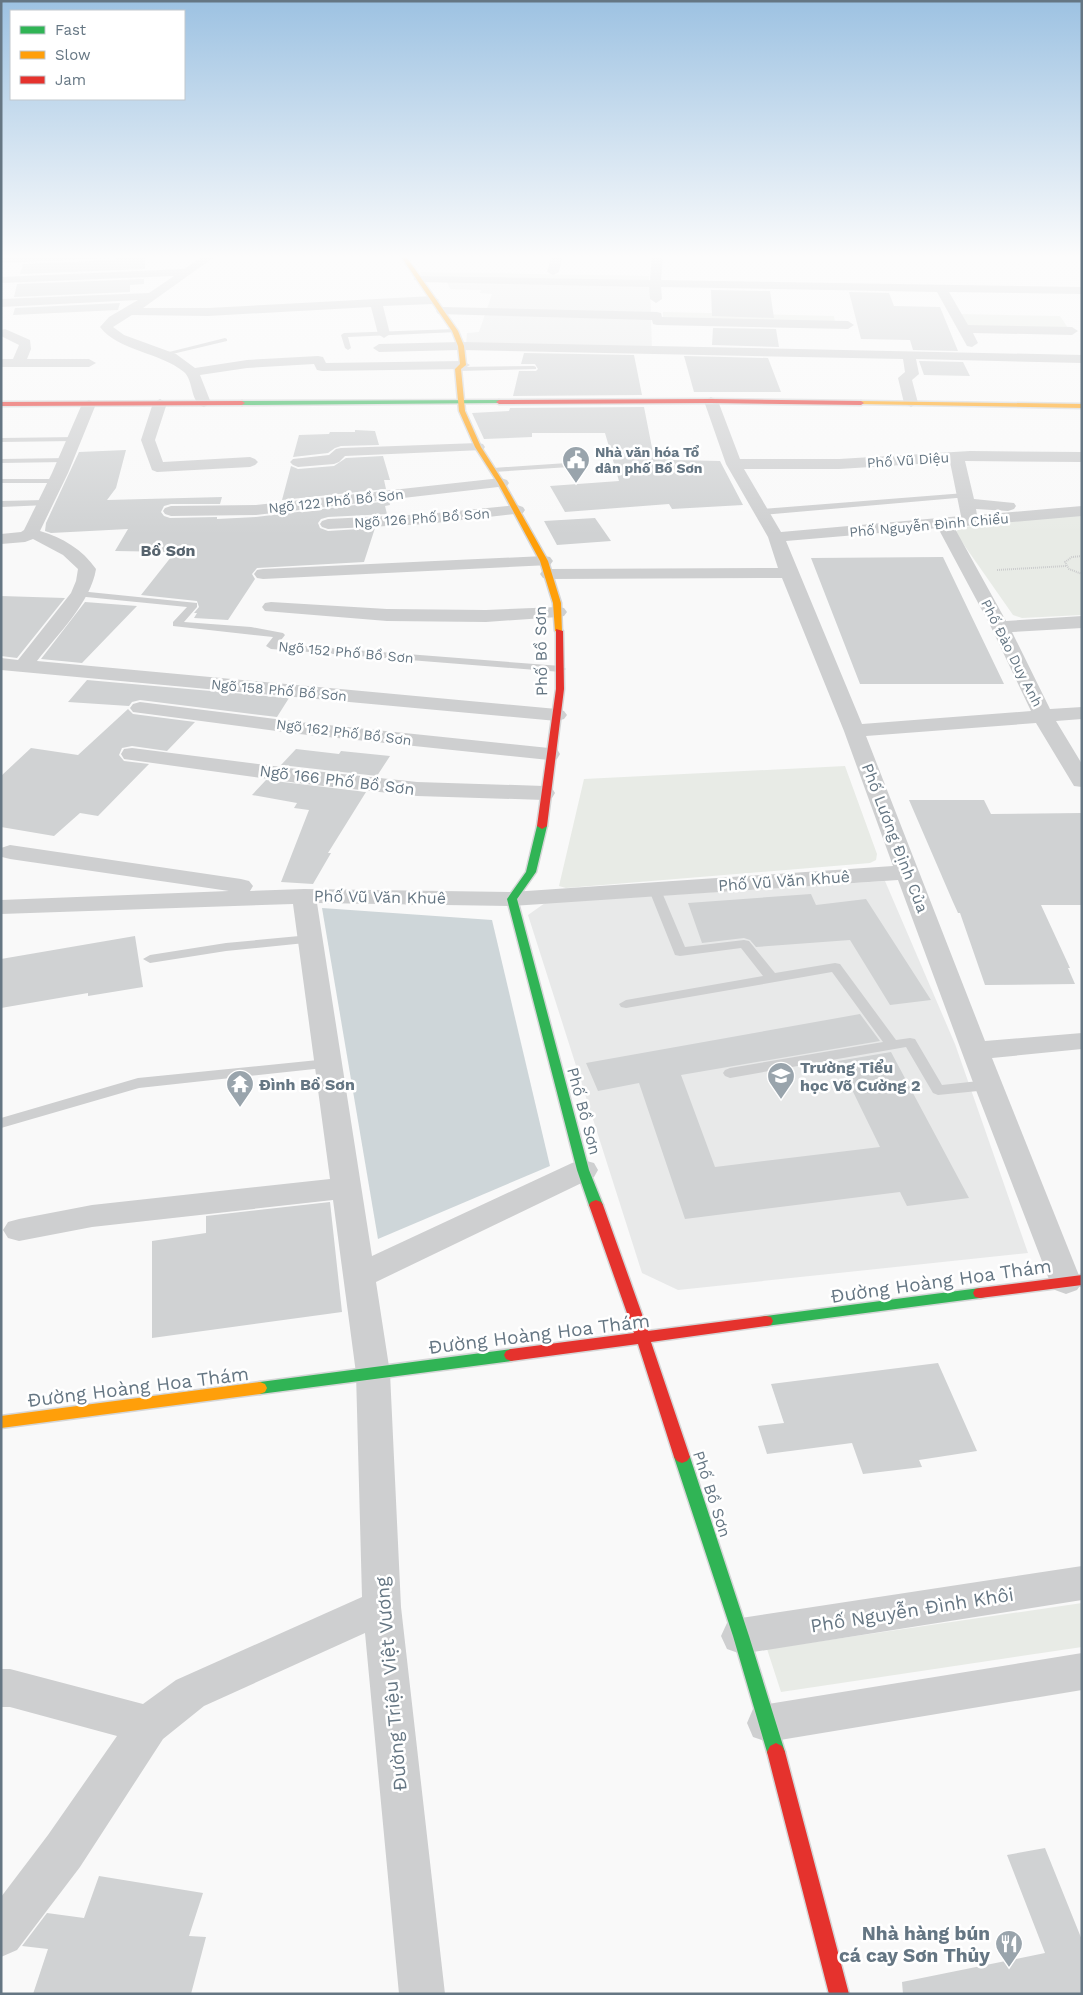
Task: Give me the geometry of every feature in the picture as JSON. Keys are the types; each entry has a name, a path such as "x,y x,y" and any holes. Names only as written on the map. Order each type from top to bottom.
{"main road":[{"name":"Phố Bồ Sơn","path":"461,348 460,402 462,411 478,447 517,510 546,568 558,612 561,669 557,715 544,793 542,826 530,872 512,899 583,1170 644,1338 741,1636 768,1723 839,1994"},
{"path":"1,404 711,401 1082,406"},
{"name":"Đường Hoàng Hoa Thám","path":"1,1422 1074,1281"}],"street":[{"path":"18,363 25,348"},
{"path":"145,348 171,357 192,372 204,403"},
{"path":"805,348 856,355 1082,359"},
{"path":"854,348 856,355"},
{"path":"974,348 979,357"},
{"path":"909,356 912,374 905,378 911,403"},
{"path":"192,372 248,364 318,360 322,367 461,367"},
{"path":"1,363 89,363"},
{"name":"Phố Lương Định Của","path":"711,401 734,464 776,537 857,738 988,1085 1074,1281"},
{"path":"160,403 148,440 157,467 250,462"},
{"path":"1,539 25,537 31,533 89,404"},
{"path":"298,462 334,459 341,452 478,447"},
{"name":"Phố Vũ Diệu","path":"734,464 839,464 1010,455 1082,457"},
{"path":"957,457 971,522"},
{"name":"Ngõ 122 Phố Bồ Sơn","path":"171,511 256,510 297,504 352,500 497,476"},
{"path":"966,499 1082,511"},
{"name":"Ngõ 126 Phố Bồ Sơn","path":"328,524 428,519 517,510"},
{"name":"Phố Nguyễn Đình Chiểu","path":"776,537 971,522 1082,511"},
{"name":"Phố Đào Duy Anh","path":"944,524 1000,627 1047,724 1082,782"},
{"path":"23,666 79,594 86,575 86,569 75,555 52,541 31,533"},
{"path":"263,574 546,568 789,573"},
{"path":"271,606 387,615 486,616 558,612"},
{"path":"1000,627 1082,622"},
{"name":"Ngõ 158 Phố Bồ Sơn","path":"1,664 557,715"},
{"name":"Ngõ 162 Phố Bồ Sơn","path":"140,708 356,734 549,754"},
{"path":"857,738 1047,724 1082,713"},
{"path":"1047,724 1082,730"},
{"name":"Ngõ 166 Phố Bồ Sơn","path":"132,754 417,790 544,793"},
{"path":"10,852 304,896"},
{"name":"Phố Vũ Văn Khuê","path":"373,1373 304,896 512,899 908,872"},
{"path":"1,907 304,896"},
{"path":"975,1051 1082,1041"},
{"path":"359,1276 583,1170"},
{"path":"19,1230 127,1212 346,1188"},
{"name":"Đường Triệu Việt Vương","path":"373,1373 382,1607 422,1994"},
{"name":"Phố Nguyễn Đình Khôi","path":"741,1636 1082,1583"},
{"path":"1,1934 64,1851 148,1726 190,1693 382,1607"},
{"path":"768,1723 1082,1671"},
{"path":"1,1688 10,1688 148,1726"}],"lane":[{"path":"164,354 190,348"},
{"path":"461,367 534,368"},
{"path":"1,440 74,439"},
{"path":"1,461 65,460"},
{"path":"497,476 582,464"},
{"path":"1,481 56,481"},
{"path":"762,512 966,499"},
{"path":"1,504 44,503"},
{"name":"Ngõ 152 Phố Bồ Sơn","path":"79,594 194,605 176,624 280,634 271,646 561,669"},
{"path":"655,890 680,952 744,944 772,978"},
{"path":"150,959 226,947 310,939"},
{"path":"626,1004 835,966 892,1045"},
{"path":"730,1073 910,1042 938,1090 988,1085"},
{"path":"1,1123 138,1083 328,1064"}],"path":[{"path":"1066,566 1065,562 1067,559 1082,556"},
{"path":"991,570 1066,566 1082,574"}],"shaded area":[{"path":"610,348 652,348 652,349"},
{"path":"1082,513 1082,615 1022,618 1013,615 955,532 963,527"},
{"path":"845,766 877,854 876,860 870,863 566,888 559,886 584,779"},
{"name":"Trường Tiểu học Võ Cường 2","path":"885,881 955,1044 1028,1253 678,1290 642,1273 528,915 545,903"},
{"path":"322,908 492,920 550,1166 378,1239"},
{"path":"1082,1603 1082,1647 781,1692 767,1649"}],"building":[{"path":"912,348 957,348 958,351 913,350"},
{"path":"524,353 634,355 642,395 513,396 519,371 536,371 538,369 535,364 521,364"},
{"path":"684,356 768,358 781,392 694,392"},
{"path":"919,361 963,362 970,376 924,375"},
{"path":"644,407 654,458 673,457 673,460 720,461 743,505 672,509 669,504 565,512 550,486 619,481 605,433 532,433 532,437 484,439 472,413 509,411 510,408"},
{"path":"355,430 375,431 379,445 341,446 328,453 293,457 299,435 355,432"},
{"path":"126,450 116,488 107,500 222,497 220,504 171,504 164,506 161,512 164,516 170,518 217,517 217,519 256,517 389,501 390,505 385,506 387,514 328,517 321,519 318,523 320,528 328,531 375,528 364,562 257,568 252,574 255,579 228,620 194,618 197,613 194,613 199,607 197,601 141,595 175,552 115,551 128,529 51,533 45,531 46,523 79,452"},
{"path":"383,456 390,480 384,480 386,489 282,500 291,466 298,469 334,466 346,458"},
{"path":"595,518 611,541 557,545 544,521"},
{"path":"943,557 1004,684 860,684 811,558"},
{"path":"1,596 65,598 17,658 1,656"},
{"path":"85,602 137,606 82,663 41,659"},
{"path":"87,680 289,698 277,717 140,700 132,702 129,706 68,702"},
{"path":"128,709 133,714 195,722 167,751 132,746 122,748 119,755 124,761 149,764 98,816 80,813 54,836 1,827 1,776 31,748 78,755"},
{"path":"296,749 339,754 341,751 390,756 377,776 281,765"},
{"path":"266,780 366,792 328,853 331,853 313,884 281,882 309,810 294,808 297,803 252,795"},
{"path":"909,800 984,800 991,814 1082,813 1082,905 1041,905 1070,968 1068,968 1075,984 985,985 960,913 958,913 953,902"},
{"path":"811,894 816,905 866,899 931,1000 890,1005 850,940 756,947 750,940 744,938 702,943 688,903"},
{"path":"135,936 143,987 88,996 88,993 1,1008 1,959"},
{"path":"860,1014 880,1041 681,1075 715,1167 880,1147 838,1061 891,1052 969,1198 907,1206 900,1192 685,1219 639,1083 598,1091 586,1063"},
{"path":"330,1202 342,1312 152,1338 152,1241 206,1233 206,1216"},
{"path":"938,1363 977,1451 919,1460 922,1467 863,1474 852,1443 767,1454 758,1426 784,1423 771,1384"},
{"path":"1045,1848 1082,1940 1082,1994 903,1994 902,1982 1045,1953 1007,1855"},
{"path":"99,1876 203,1893 189,1936 206,1937 191,1994 33,1994 48,1949 22,1946 47,1913 84,1918"}],"traffic: fast":[{"path":"242,403 499,402"},
{"path":"542,826 531,872 512,899 583,1170 596,1205"},
{"path":"766,1321 980,1293"},
{"path":"260,1388 511,1355"},
{"path":"682,1457 741,1636 776,1752"}],"traffic: slow":[{"path":"461,348 463,365 458,369 462,411 478,447 501,483 544,561 557,603 559,631"},
{"path":"861,403 1082,406"},
{"path":"1,1422 260,1388"}],"traffic: jam":[{"path":"499,402 711,401 861,403"},
{"path":"1,404 242,403"},
{"path":"542,826 560,689 559,631"},
{"path":"596,1205 643,1338 682,1457"},
{"path":"980,1293 1082,1280"},
{"path":"511,1355 766,1321"},
{"path":"776,1752 839,1994"}],"place":[{"name":"Nhà văn hóa Tổ dân phố Bồ Sơn","path":"576,484"},
{"name":"Trường Tiểu học Võ Cường 2","path":"781,1100"},
{"name":"Đình Bồ Sơn","path":"240,1108"},
{"name":"Nhà hàng bún cá cay Sơn Thủy","path":"1009,1968"}],"district":[{"name":"Bồ Sơn","path":"168,550"}]}
